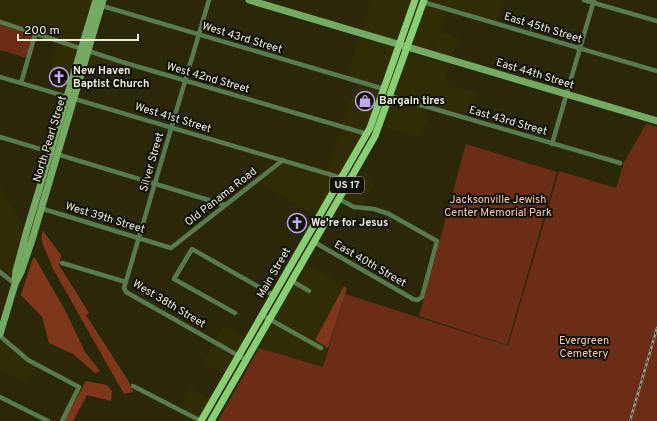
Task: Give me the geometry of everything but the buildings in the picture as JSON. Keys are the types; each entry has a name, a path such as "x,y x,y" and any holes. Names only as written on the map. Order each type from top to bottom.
{"main road":[{"name":"Main Street","path":"201,421 367,134 415,0"},
{"name":"Main Street","path":"211,421 375,136 423,1"},
{"path":"320,232 328,210 342,184 342,178"}],"street":[{"name":"Silver Street","path":"126,282 209,0"},
{"name":"East 44th Street","path":"250,0 657,122"},
{"path":"584,0 594,1 657,21"},
{"name":"East 45th Street","path":"423,1 657,71"},
{"path":"552,144 594,1"},
{"name":"West 43rd Street","path":"99,2 199,35 384,89"},
{"name":"North Pearl Street","path":"0,335 15,284 16,271 38,207 99,2"},
{"name":"West 42nd Street","path":"0,22 35,35 84,50 367,134"},
{"path":"21,83 35,35"},
{"name":"West 41st Street","path":"0,77 342,178"},
{"name":"East 43rd Street","path":"390,96 620,163"},
{"path":"0,137 225,205"},
{"name":"Old Panama Road","path":"171,248 283,160"},
{"name":"East 40th Street","path":"314,242 413,299 418,300 422,297 437,241 389,214 374,209 354,207 339,199"},
{"name":"West 39th Street","path":"38,207 171,248"},
{"path":"235,313 174,279 192,249 273,295"},
{"name":"West 38th Street","path":"62,263 126,282 124,288 126,292 246,360"},
{"path":"0,268 5,276"},
{"path":"0,272 15,284"},
{"path":"292,281 309,291"},
{"path":"262,315 321,348"},
{"path":"0,335 28,360 78,385 79,388 62,421"},
{"path":"133,386 201,421"},
{"path":"0,397 48,421"}],"shaded area":[{"path":"0,0 93,0 71,75 50,69 57,45 0,25"},
{"path":"371,0 411,0 398,38 392,40 362,30"},
{"path":"427,0 504,0 497,22 448,8 439,32 459,38 453,57 432,51 435,40 432,40 429,50 416,47 413,43"},
{"path":"360,35 392,46 394,50 366,128 316,216 258,182 289,159 328,170 357,80 348,76"},
{"path":"410,53 450,64 444,84 478,93 471,117 432,106 421,137 383,127"},
{"path":"89,54 118,62 113,84 83,75"},
{"path":"356,175 374,184 360,207 343,197"},
{"path":"0,187 25,229 11,280 0,263"},
{"path":"43,231 61,255 59,265 89,313 86,315 129,382 133,392 124,394 52,267 42,241"},
{"path":"33,258 35,258 65,310 85,352 100,371 95,373 73,354 49,343 42,317 21,295"},
{"path":"306,263 344,286 315,340 328,348 323,367 257,347"},
{"path":"344,286 347,288 328,348 315,340"},
{"path":"223,326 245,338 224,374 203,362"},
{"path":"3,336 24,355 38,363 27,384 0,370 0,345"},
{"path":"86,381 107,385 112,391 111,401 87,395 73,421 64,421"},
{"path":"190,388 210,399 199,418 180,407"}],"green space":[{"path":"0,25 33,35 27,58 0,50"},
{"name":"Evergreen Cemetery","path":"646,124 657,127 657,421 218,421 259,348 323,367 345,294 508,346 559,171 616,188 624,162"},
{"name":"Jacksonville Jewish Center Memorial Park","path":"466,144 557,172 507,345 419,316"}],"railway":[{"path":"630,421 657,328"}],"place":[{"name":"New Haven Baptist Church","path":"59,77"},
{"name":"Bargain tires","path":"365,101"},
{"name":"We're for Jesus","path":"297,223"}]}
